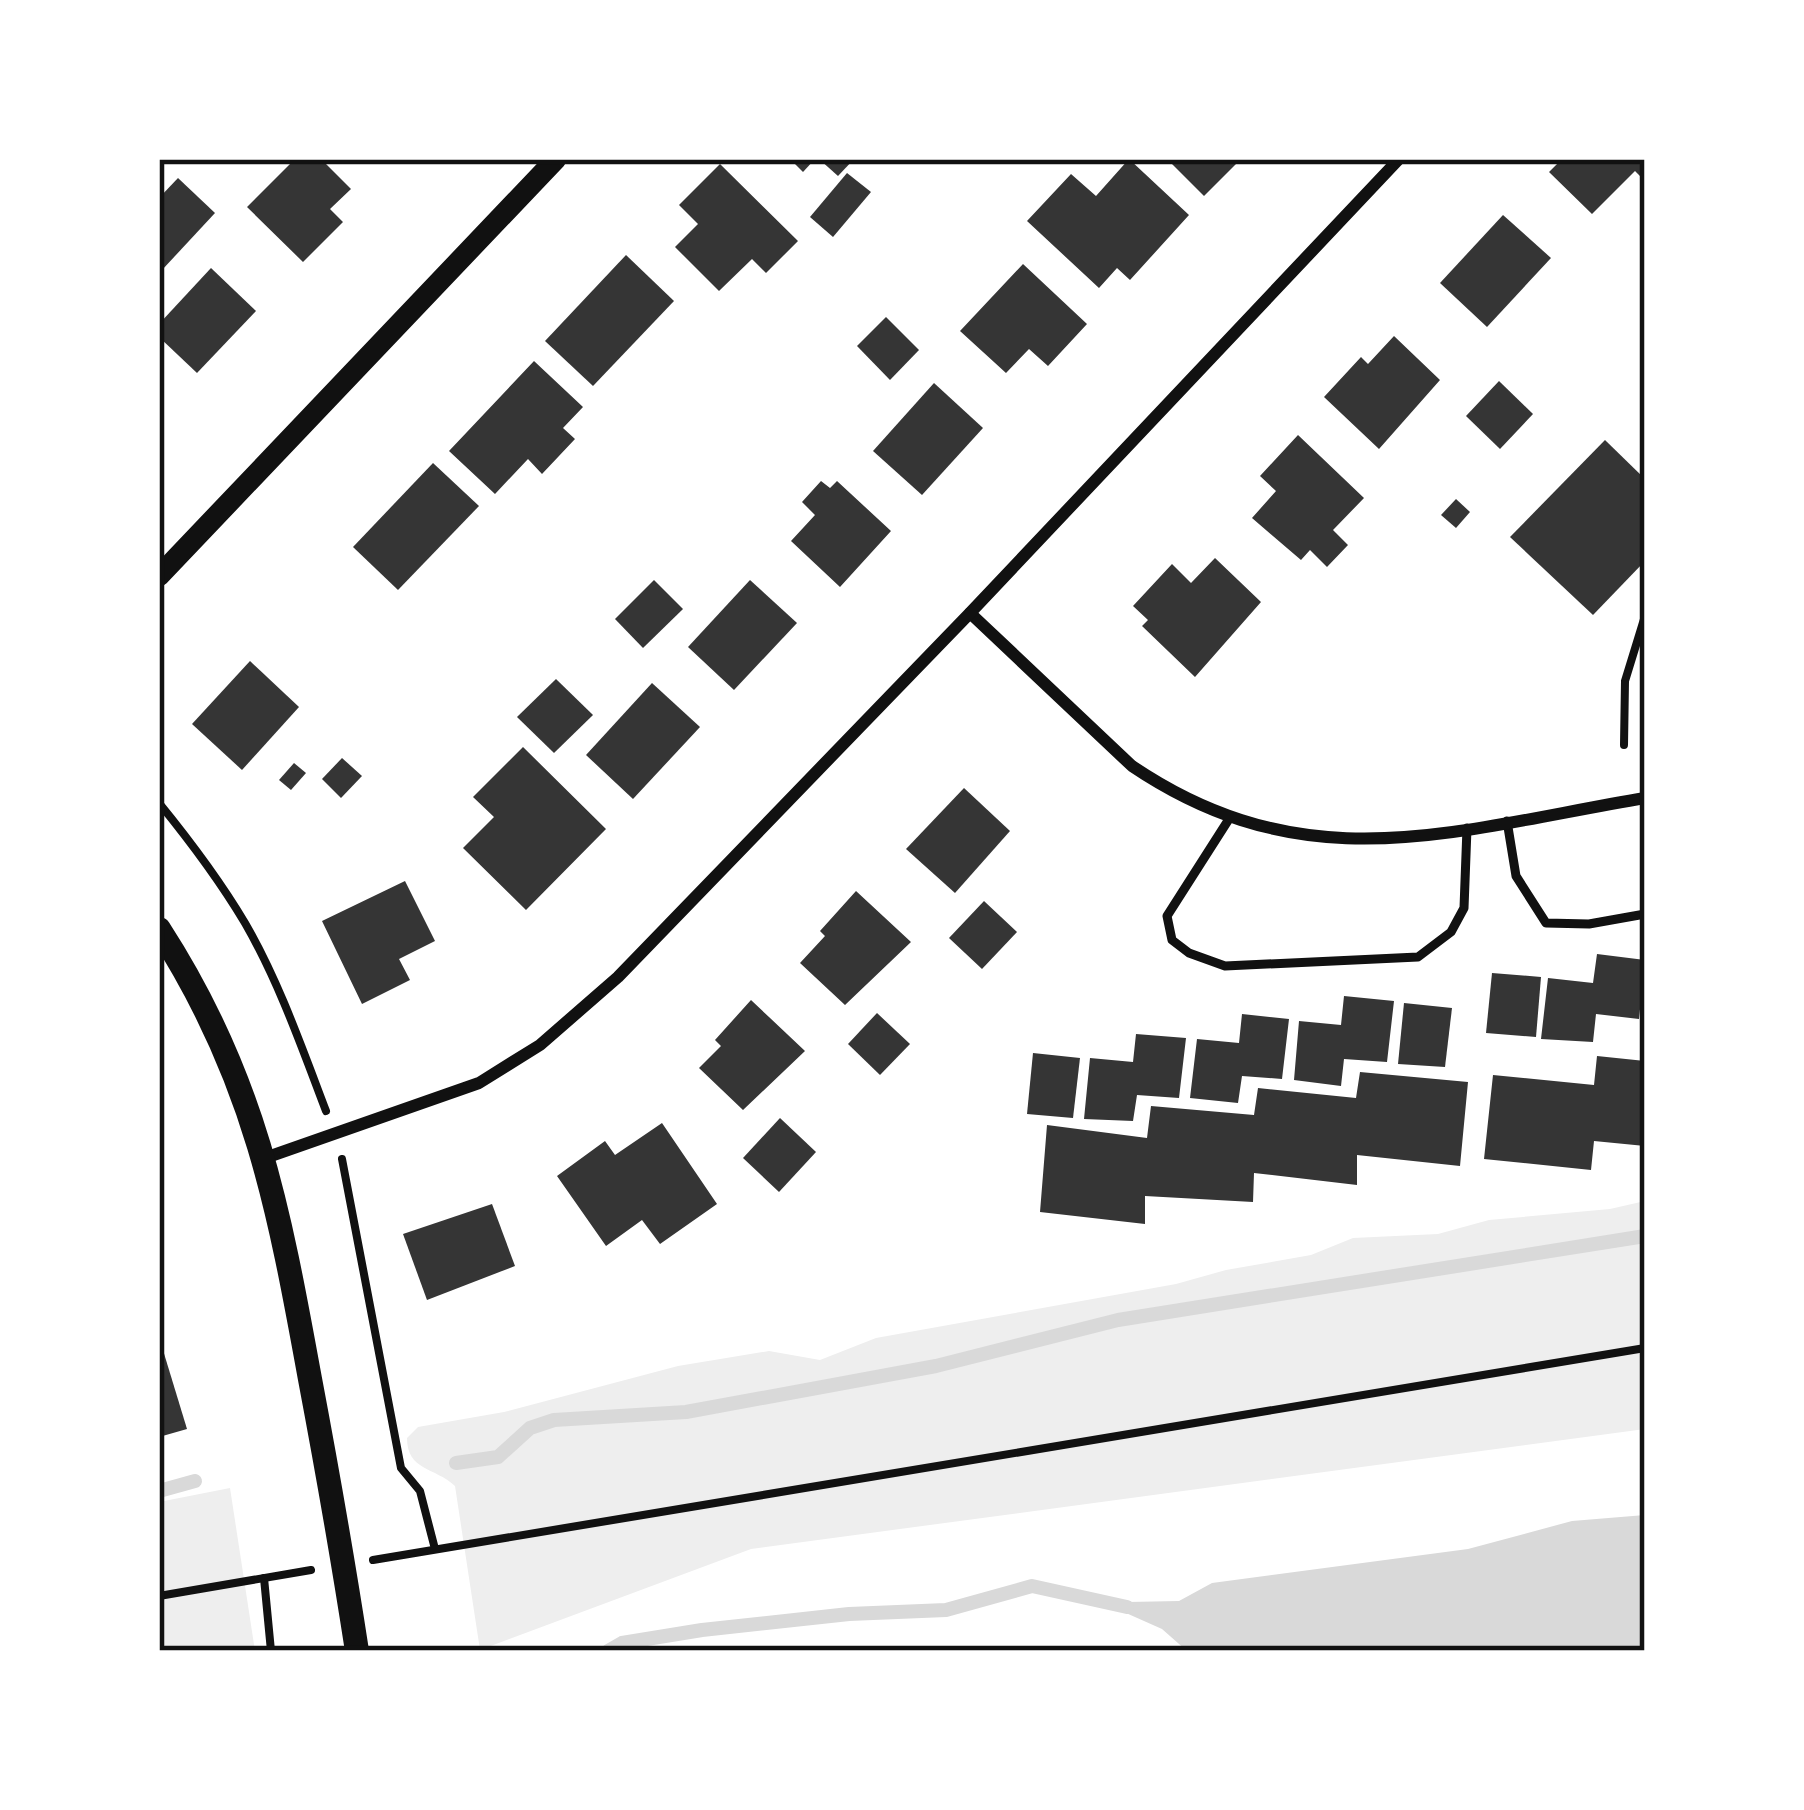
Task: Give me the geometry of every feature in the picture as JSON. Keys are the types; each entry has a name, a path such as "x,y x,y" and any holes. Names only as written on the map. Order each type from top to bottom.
{"main road":[{"path":"159,929 225,1048 265,1158 290,1269 356,1651"}],"street":[{"path":"159,576 556,159"},
{"path":"265,1158 479,1083 568,1022 618,977 970,613 1399,159"},
{"path":"970,613 1132,766 1229,819 1280,833 1375,841 1645,798"}],"lane":[{"path":"1229,819 1167,916 1172,940 1189,953 1225,965 1418,957 1451,932 1464,908 1467,828"},
{"path":"1507,821 1516,876 1546,923 1589,924 1645,914"}],"path":[{"path":"1624,745 1625,681 1645,616"},
{"path":"159,803 246,924 278,991 334,1134 356,1222 401,1468 420,1491 435,1549"},
{"path":"391,1556 1645,1348"},
{"path":"159,1596 301,1572"},
{"path":"264,1578 271,1651"}],"shaded area":[{"path":"1645,1201 1645,1429 751,1549 480,1650 455,1486 417,1463 408,1449 407,1438 418,1427 504,1412 678,1366 769,1351 820,1360 876,1338 1176,1284 1311,1255 1353,1238 1438,1234 1489,1220 1610,1209"},
{"path":"230,1488 255,1651 159,1651 159,1502"},
{"path":"1645,1515 1645,1651 1187,1651 1162,1629 1126,1613 1128,1602 1179,1601 1212,1583 1468,1549 1572,1521"}],"building":[{"path":"295,159 321,159 351,189 330,209 343,222 303,262 247,207"},
{"path":"790,159 815,159 803,172"},
{"path":"819,159 854,159 838,176"},
{"path":"1129,159 1189,215 1130,280 1117,268 1099,288 1027,221 1071,174 1096,196"},
{"path":"1167,159 1241,159 1204,196"},
{"path":"1562,159 1645,159 1645,181 1635,171 1592,214 1549,172"},
{"path":"720,164 798,241 766,273 752,259 719,291 675,247 698,224 679,205"},
{"path":"847,173 871,192 833,237 810,217"},
{"path":"178,178 215,213 162,270 159,198"},
{"path":"1503,215 1551,258 1487,327 1440,283"},
{"path":"626,255 674,301 593,386 545,341"},
{"path":"1023,264 1087,324 1048,366 1029,349 1006,373 960,331"},
{"path":"211,268 256,311 197,373 159,337 159,324"},
{"path":"886,317 919,350 890,380 857,346"},
{"path":"1394,336 1440,380 1379,449 1324,397 1361,357 1368,364"},
{"path":"534,361 583,407 563,428 575,439 542,474 528,459 495,494 449,451"},
{"path":"1499,381 1533,414 1500,449 1466,416"},
{"path":"934,383 983,428 922,495 873,451"},
{"path":"1298,435 1364,498 1333,530 1348,545 1327,567 1310,550 1301,560 1252,518 1276,491 1260,476"},
{"path":"1605,440 1645,479 1645,561 1593,615 1510,537"},
{"path":"433,463 479,506 398,590 353,547"},
{"path":"821,481 830,488 837,481 891,531 840,587 791,541 815,515 802,502"},
{"path":"1456,499 1470,512 1456,528 1441,515"},
{"path":"1215,558 1261,602 1195,677 1142,626 1148,620 1133,606 1172,564 1191,583"},
{"path":"654,580 683,609 643,648 615,619"},
{"path":"750,580 797,623 734,690 688,647"},
{"path":"250,661 299,707 242,770 192,724"},
{"path":"556,679 593,715 554,753 517,717"},
{"path":"652,683 700,727 633,799 586,755"},
{"path":"523,747 606,829 526,910 463,848 494,817 473,797"},
{"path":"342,758 362,776 341,798 322,779"},
{"path":"294,763 306,773 291,790 279,780"},
{"path":"964,788 1010,831 955,893 906,849"},
{"path":"405,881 435,941 399,959 410,980 362,1004 322,921"},
{"path":"856,891 911,942 845,1005 800,963 825,936 820,931"},
{"path":"984,901 1017,932 982,969 949,938"},
{"path":"1597,954 1645,960 1639,1019 1596,1014 1593,1042 1541,1039 1548,978 1593,983"},
{"path":"1492,973 1541,977 1536,1037 1486,1033"},
{"path":"1344,996 1394,1001 1387,1062 1344,1059 1341,1086 1294,1080 1299,1021 1341,1025"},
{"path":"751,1000 805,1051 743,1110 699,1068 721,1046 715,1040"},
{"path":"1404,1003 1452,1008 1445,1067 1398,1064"},
{"path":"877,1013 910,1044 880,1075 848,1044"},
{"path":"1242,1014 1289,1019 1282,1079 1242,1076 1238,1103 1190,1098 1197,1039 1239,1043"},
{"path":"1136,1034 1186,1038 1179,1098 1137,1095 1133,1121 1084,1119 1090,1058 1133,1062"},
{"path":"1033,1053 1080,1058 1073,1118 1027,1114"},
{"path":"1597,1056 1645,1061 1645,1146 1594,1141 1591,1170 1484,1159 1493,1075 1594,1085"},
{"path":"1360,1072 1468,1082 1460,1166 1357,1155 1357,1185 1254,1173 1253,1202 1145,1196 1145,1224 1040,1212 1047,1125 1147,1138 1151,1106 1254,1115 1258,1088 1356,1098"},
{"path":"780,1118 816,1152 779,1192 743,1158"},
{"path":"662,1123 717,1204 660,1244 642,1220 606,1246 557,1176 605,1141 615,1155"},
{"path":"492,1204 515,1266 427,1300 403,1234"},
{"path":"159,1337 187,1429 159,1437"}],"waterway":[{"path":"456,1463 498,1457 530,1428 554,1420 686,1412 936,1366 1118,1320 1645,1236"},
{"path":"159,1491 195,1481"},
{"path":"608,1651 622,1643 702,1630 849,1614 946,1610 1032,1586 1127,1607"}]}
